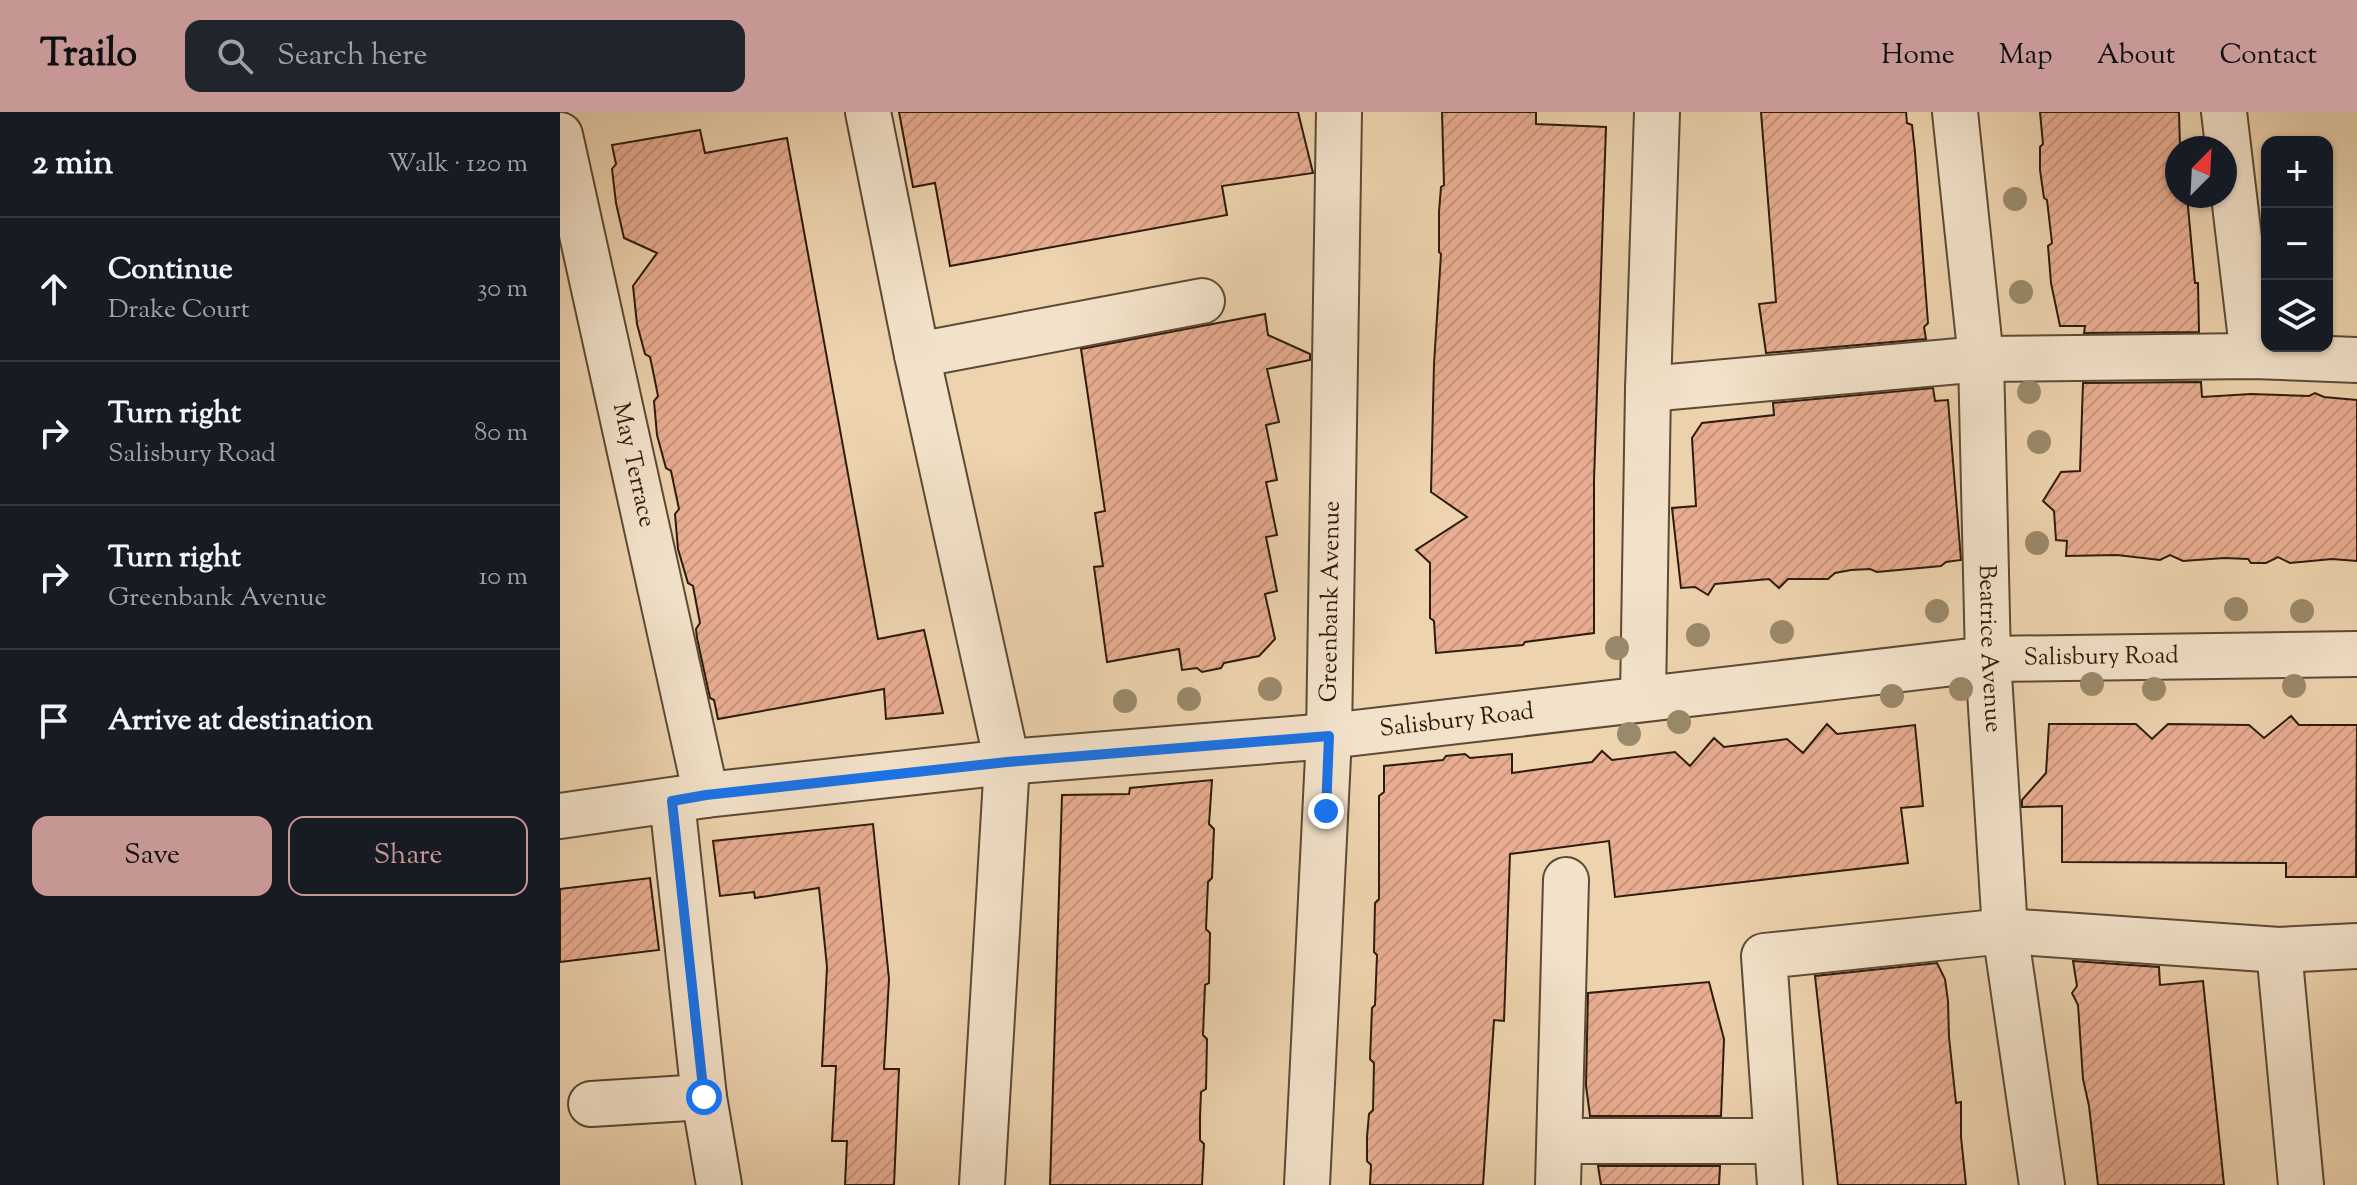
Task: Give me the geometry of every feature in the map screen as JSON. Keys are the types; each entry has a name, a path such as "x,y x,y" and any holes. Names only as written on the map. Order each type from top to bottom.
{"street":[{"path":"560,114 569,112"},
{"path":"868,112 917,355 1007,762 982,1185"},
{"name":"Greenbank Avenue","path":"1307,1185 1329,736 1339,112"},
{"path":"1643,698 1657,112"},
{"name":"Beatrice Avenue","path":"1955,112 1981,359 1988,659 2005,931 2042,1185"},
{"path":"2224,112 2253,356"},
{"name":"May Terrace","path":"560,135 689,798 704,1097 719,1185"},
{"path":"917,355 1202,301"},
{"path":"1648,389 1981,359 2253,356 2357,360"},
{"name":"Salisbury Road","path":"560,816 1007,762 1329,736 1988,659 2357,654"},
{"path":"1558,1185 1566,880"},
{"path":"1780,1185 1764,956 2005,931 2279,950 2357,946"},
{"path":"2279,950 2301,1185"},
{"path":"591,1104 704,1097"},
{"path":"1560,1141 1776,1141"}],"building":[{"path":"899,112 1298,112 1313,173 1222,186 1227,215 950,266 935,183 913,187"},
{"path":"1442,112 1536,112 1536,124 1606,127 1594,480 1594,633 1525,642 1523,645 1436,653 1434,621 1430,618 1430,563 1416,550 1467,517 1431,492 1441,254 1439,212 1441,187 1444,185"},
{"path":"1761,112 1906,112 1907,123 1912,125 1915,152 1928,323 1924,327 1926,339 1766,353 1759,304 1776,302"},
{"path":"2040,112 2179,112 2180,136 2165,136 2165,208 2188,208 2195,283 2198,283 2199,332 2084,333 2085,326 2060,326 2051,283 2048,246 2052,243 2040,170 2040,147 2043,144"},
{"path":"700,130 705,153 787,138 878,639 924,630 943,713 886,719 884,689 718,719 714,700 710,698 697,638 696,629 700,623 693,586 688,583 678,549 675,514 679,509 671,471 666,468 657,435 654,401 658,396 654,376 637,324 633,286 657,253 624,238 612,169 616,164 612,145"},
{"path":"1265,314 1268,335 1310,354 1310,360 1267,369 1279,422 1266,425 1277,480 1266,482 1277,535 1266,537 1277,591 1265,594 1275,639 1259,656 1224,663 1221,668 1202,672 1197,668 1182,670 1179,649 1107,662 1094,567 1103,566 1095,513 1105,511 1081,349"},
{"path":"2201,382 2202,397 2251,394 2309,396 2315,393 2324,397 2357,400 2357,561 2332,559 2290,563 2278,557 2266,563 2251,563 2248,559 2224,558 2183,561 2170,555 2160,560 2117,555 2066,556 2067,541 2056,540 2054,511 2043,501 2061,472 2080,471 2083,383"},
{"path":"1933,388 1935,401 1948,400 1961,560 1941,566 1877,572 1870,569 1851,570 1835,573 1828,579 1788,579 1779,588 1769,579 1715,584 1708,595 1695,587 1681,588 1672,508 1696,506 1692,438 1702,423 1774,415 1773,403"},
{"path":"2291,716 2299,725 2357,725 2356,877 2286,877 2286,863 2062,862 2062,806 2022,807 2022,800 2046,773 2049,724 2136,724 2152,739 2168,724 2249,725 2264,738"},
{"path":"1827,724 1837,734 1915,725 1923,806 1901,808 1908,863 1615,897 1609,841 1510,854 1504,1021 1494,1020 1483,1185 1370,1185 1367,1137 1369,1114 1373,1110 1374,1063 1370,1059 1377,955 1374,952 1375,903 1379,899 1379,796 1384,792 1384,766 1443,760 1446,756 1465,754 1470,758 1512,754 1512,773 1592,762 1602,751 1612,760 1675,752 1690,766 1714,738 1724,747 1787,739 1803,753"},
{"path":"1212,780 1209,824 1214,829 1206,929 1210,933 1209,983 1205,985 1203,1035 1207,1039 1206,1089 1201,1092 1200,1117 1200,1140 1204,1144 1202,1185 1050,1185 1062,795 1129,794 1130,788"},
{"path":"873,824 889,979 884,1069 899,1069 894,1185 845,1185 847,1141 832,1141 836,1066 822,1066 827,967 819,888 755,898 754,892 720,896 713,841"},
{"path":"650,878 659,950 560,962 560,889"},
{"path":"2073,961 2159,967 2160,985 2203,981 2224,1185 2098,1185 2083,1079 2078,1005 2072,993 2077,986"},
{"path":"1937,963 1945,979 1948,1001 1956,1103 1961,1102 1966,1185 1838,1185 1815,976"},
{"path":"1709,982 1724,1039 1721,1116 1590,1116 1586,1086 1588,993"},
{"path":"1598,1166 1720,1166 1719,1185 1601,1185"}],"route":[{"path":"704,1097 672,801 1007,762 1329,736 1326,811"}]}
